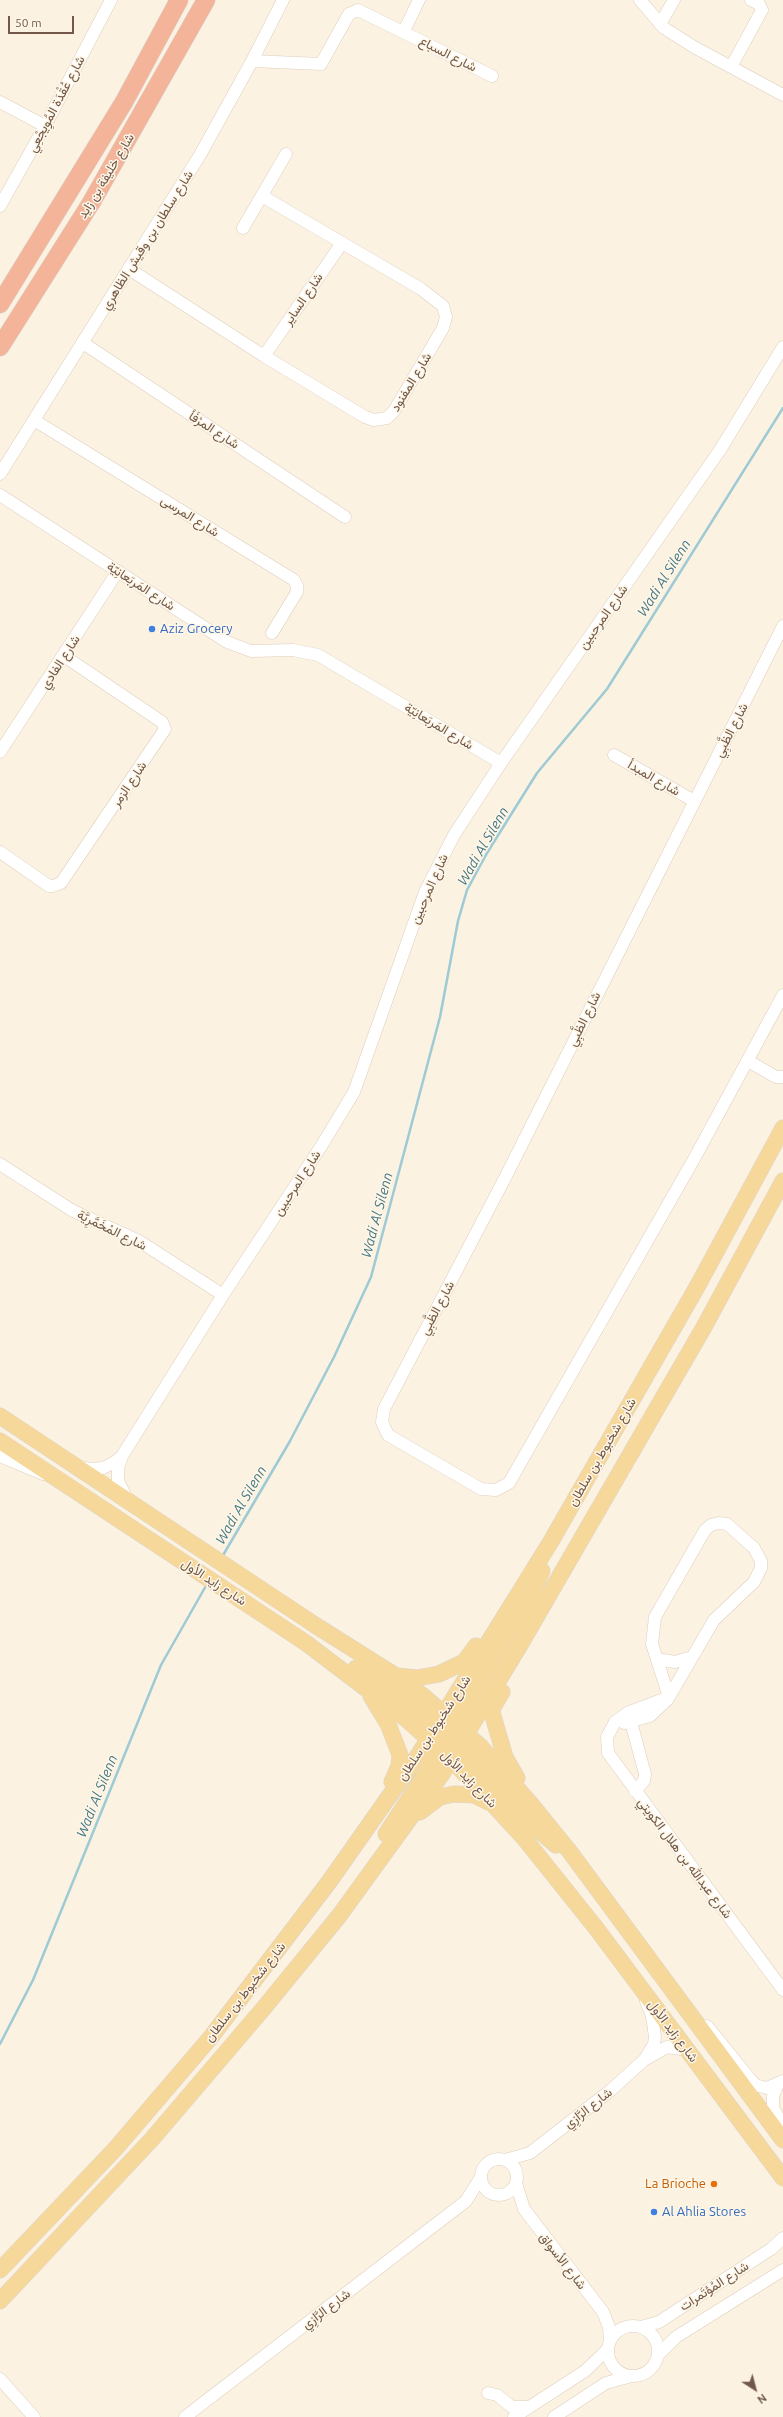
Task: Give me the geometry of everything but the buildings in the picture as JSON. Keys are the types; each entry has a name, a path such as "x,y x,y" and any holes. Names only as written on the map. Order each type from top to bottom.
{"highway":[{"name":"شارع خليفة بن زايد","path":"0,304 124,102 179,0"},
{"name":"شارع خليفة بن زايد","path":"0,347 94,197 206,0"}],"main road":[{"name":"شارع شخبوط بن سلطان","path":"0,2301 152,2139 339,1916 406,1823 448,1736 550,1543 697,1287 783,1128"},
{"name":"شارع شخبوط بن سلطان","path":"0,2270 116,2148 202,2048 281,1947 381,1810 448,1736 520,1645 704,1327 783,1181"},
{"name":"شارع زايد الأول","path":"0,1416 315,1625 396,1676 448,1736 496,1807 532,1848 642,1989 783,2178"},
{"name":"شارع زايد الأول","path":"0,1441 256,1609 306,1643 364,1686 448,1736 481,1747 531,1804 570,1852 689,2015 783,2140"},
{"path":"396,1676 429,1677 464,1662 524,1572 550,1543"},
{"path":"306,1643 318,1646 337,1655 395,1693 448,1736 545,1837 570,1852"},
{"path":"520,1645 516,1664 494,1705 492,1716 505,1756 531,1804"},
{"path":"364,1686 388,1724 400,1755 399,1766 381,1810"},
{"path":"339,1916 371,1856 448,1736"},
{"path":"406,1823 429,1804 447,1795 463,1793 474,1795 496,1807"}],"street":[{"name":"شارع عُقْدَة المُوِيجْعِي","path":"0,206 45,126 111,0"},
{"name":"شارع سلطان بن وقيش الظاهري","path":"0,474 200,155 252,61 282,0"},
{"name":"شارع السباع","path":"404,31 418,0"},
{"path":"640,0 660,24 694,47 783,95"},
{"path":"660,24 674,0"},
{"path":"731,67 762,10 760,4 751,0"},
{"name":"شارع السباع","path":"252,61 321,64 347,16 355,10 404,31 492,76"},
{"path":"0,102 45,126"},
{"path":"243,228 286,154"},
{"name":"شارع المفنود","path":"129,269 264,356 370,419 383,420 394,412 443,328 445,311 435,298 262,196"},
{"name":"شارع الساير","path":"264,356 342,243"},
{"name":"شارع المرْفَأ","path":"82,343 345,516"},
{"name":"شارع المرحبين","path":"77,1466 90,1469 103,1468 115,1462 122,1456 224,1295 322,1145 354,1092 425,892 454,835 500,763 720,450 783,347"},
{"name":"شارع المرسى","path":"34,420 294,580 297,586 297,592 272,633"},
{"name":"شارع المَربَعانِيّة","path":"0,495 235,646 250,651 306,652 324,658 500,763"},
{"name":"شارع الفادي","path":"0,752 118,571"},
{"name":"شارع الظَّبِي","path":"783,626 506,1176 384,1409 382,1422 388,1435 481,1489 496,1490 509,1483 748,1061 783,995"},
{"name":"شارع الزمر","path":"0,852 49,886 61,883 165,729 162,722 64,656"},
{"name":"شارع المبدأ","path":"614,755 694,801"},
{"path":"748,1061 779,1077 783,1088"},
{"name":"شارع المْخَمَّرِيَّة","path":"0,1164 72,1211 139,1241 224,1295"},
{"path":"0,1456 33,1471 50,1475"},
{"name":"شارع المرحبين","path":"122,1456 118,1475 120,1488 127,1499"},
{"path":"615,1722 631,1722 650,1716 669,1697 714,1620 754,1582 761,1568 759,1554 727,1524 719,1522 711,1525 705,1530 659,1608 652,1635 657,1659 669,1697"},
{"path":"657,1659 675,1662 692,1657"},
{"path":"615,1722 638,1708 669,1697"},
{"name":"شارع عبدالله بن هلال الكويتي","path":"615,1722 607,1737 608,1753 783,1990"},
{"path":"631,1722 645,1774 644,1781 635,1791"},
{"name":"شارع الرَّازِي","path":"642,1989 652,2016 655,2037 654,2044 644,2060"},
{"path":"689,2015 712,2031 750,2082 761,2088 781,2083"},
{"name":"شارع الرَّازِي","path":"505,2160 530,2153 611,2090 644,2060 667,2047 688,2050"},
{"path":"781,2083 773,2096 773,2108 783,2126"},
{"name":"شارع الرَّازِي","path":"517,2179 530,2153"},
{"path":"497,2159 505,2160 514,2166 517,2179 510,2192 497,2195 486,2190 481,2177 483,2169 489,2162 497,2159"},
{"name":"شارع الرَّازِي","path":"186,2417 466,2201 481,2177"},
{"name":"شارع الأسواق","path":"517,2179 524,2209 603,2312 609,2327 609,2345"},
{"name":"شارع الرَّازِي","path":"466,2201 497,2195"},
{"name":"شارع الأسواق","path":"497,2195 524,2209"},
{"name":"شارع المُؤتَمرات","path":"635,2327 659,2322 771,2249 783,2238"},
{"name":"شارع المُؤتَمرات","path":"658,2354 676,2337 783,2270"},
{"name":"شارع الأسواق","path":"603,2312 617,2321 635,2327"},
{"path":"514,2417 592,2366 618,2331 635,2327 647,2330 656,2340 658,2354 656,2362 648,2372 636,2377 628,2377 606,2383 554,2417"},
{"path":"609,2345 612,2367 628,2377"},
{"path":"0,2379 34,2417"},
{"path":"488,2393 497,2395 512,2407 529,2407"}],"waterway":[{"name":"Wadi Al Silenn","path":"222,1557 290,1441 334,1357 371,1277 440,1017 458,921 467,890 487,853 537,773 607,689 783,408"},
{"name":"Wadi Al Silenn","path":"0,2044 33,1980 161,1665 207,1584"}],"place":[{"name":"Aziz Grocery","path":"152,629"},
{"name":"La Brioche","path":"714,2184"},
{"name":"Al Ahlia Stores","path":"654,2212"}]}
